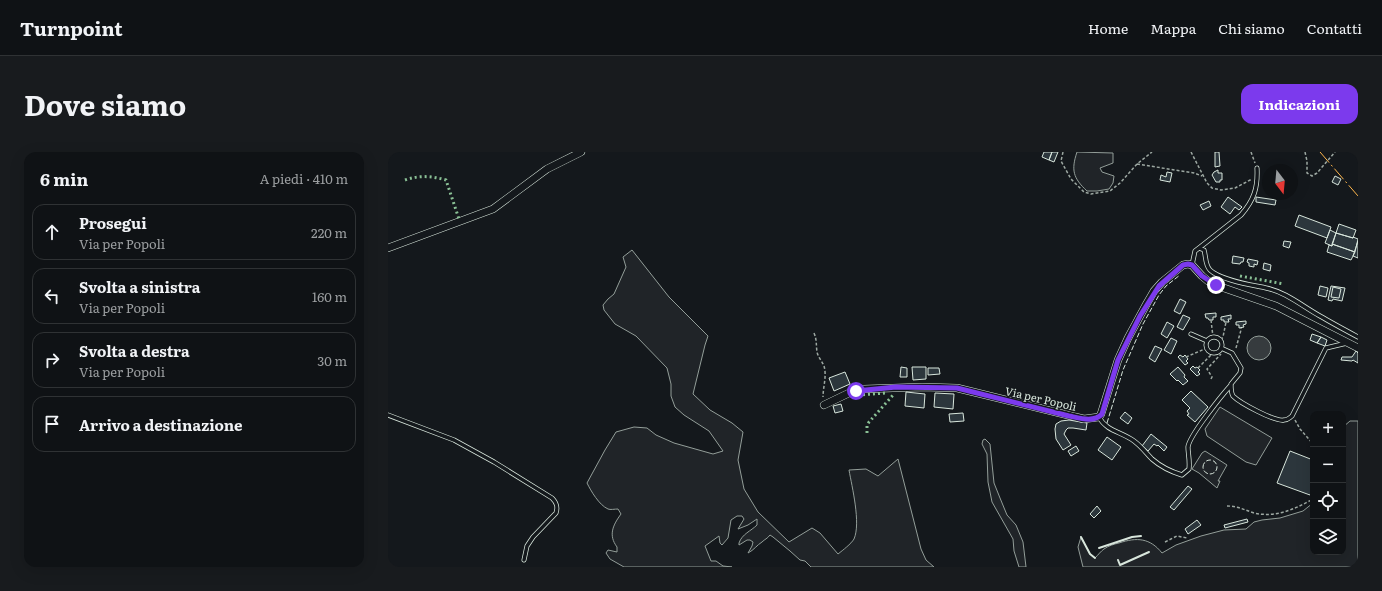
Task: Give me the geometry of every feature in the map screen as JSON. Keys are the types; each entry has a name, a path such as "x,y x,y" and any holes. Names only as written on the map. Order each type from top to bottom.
{"street":[{"path":"388,248 493,209 546,169 581,152"},
{"path":"1098,417 1102,414 1118,360 1151,296 1162,282 1183,265 1192,265 1202,276 1212,283 1276,306 1358,348"},
{"name":"Via per Popoli","path":"824,405 849,393 864,389 943,387 957,388 1084,419 1098,417"}],"lane":[{"path":"1192,265 1195,251 1231,224 1246,209 1254,198 1257,168"},
{"path":"1199,248 1204,250 1207,265 1211,271 1225,278 1248,285 1267,288 1286,295 1319,316 1358,337"},
{"path":"1191,334 1207,341"},
{"path":"1207,341 1213,337 1216,337 1220,340 1222,349"},
{"path":"1207,341 1207,348 1213,352 1218,352 1222,349"},
{"path":"1231,384 1232,394 1247,405 1277,420 1288,420 1292,416 1326,348 1349,343"},
{"path":"1098,417 1102,424 1107,428 1134,441 1153,460 1182,475 1186,473 1189,469 1190,456 1188,446 1199,426 1240,373 1241,368 1232,353 1222,349"},
{"path":"388,415 454,440 512,472 552,498 558,508 556,513 527,546 524,560"}],"path":[{"path":"1063,152 1061,162 1071,179 1084,192 1091,194 1110,191 1120,183 1137,164 1152,152"},
{"path":"1191,152 1207,183 1212,188 1221,190 1235,188 1248,183 1254,178 1257,168 1252,152"},
{"path":"1305,152 1307,173 1312,176 1317,173 1335,152"},
{"path":"1137,164 1194,173 1203,177"},
{"path":"1211,320 1213,337"},
{"path":"1220,340 1223,338 1226,322"},
{"path":"1233,356 1241,328"},
{"path":"814,333 817,342 817,351 825,370 823,396 824,405"},
{"path":"1186,357 1207,348"},
{"path":"1212,379 1207,369 1219,357 1222,349"},
{"path":"1198,368 1213,352"},
{"path":"1292,416 1300,429 1310,441"},
{"path":"1227,506 1234,506 1250,512 1266,515 1281,513 1310,501"},
{"path":"1165,542 1176,536 1187,538"}],"shaded area":[{"path":"1077,152 1113,153 1113,163 1100,168 1102,172 1114,176 1113,183 1109,189 1087,191 1082,186 1074,173 1074,164"},
{"path":"632,250 669,297 708,336 693,394 710,410 732,423 743,432 738,460 744,489 758,512 789,542 812,528 820,533 838,554 853,541 856,532 857,524 855,505 849,470 866,469 878,476 898,459 921,549 926,560 934,567 811,567 805,561 800,560 770,535 748,553 753,542 747,540 739,545 739,543 744,535 757,525 757,519 738,529 744,519 742,516 737,516 731,520 728,538 722,545 720,543 719,536 705,546 711,561 716,561 723,566 732,567 624,567 610,559 606,553 608,550 617,552 617,547 614,543 612,534 614,526 621,514 618,509 609,509 601,504 587,483 616,432 634,427 647,428 656,435 674,443 713,454 723,451 709,431 684,415 675,407 671,396 671,384 667,368 636,336 615,324 604,310 603,305 614,294 626,267 623,257"},
{"path":"1259,336 1264,337 1270,343 1270,353 1264,359 1259,360 1254,359 1248,353 1247,348 1248,343 1254,337"},
{"path":"1220,407 1272,438 1256,465 1246,462 1207,436 1205,429"},
{"path":"1350,421 1358,421 1358,567 1083,567 1078,547 1081,537 1090,554 1095,558 1107,547 1132,540 1143,540 1153,544 1162,553 1176,545 1201,536 1224,530 1246,529 1254,522 1280,518 1303,511 1310,505 1310,555 1346,555 1346,424"},
{"path":"985,439 990,444 994,483 1007,515 1016,525 1023,542 1026,567 1019,567 1014,551 1013,539 992,502 988,482 987,454 982,444 983,440"},
{"path":"1205,451 1227,465 1218,481 1220,481 1217,488 1192,469 1202,453"}],"building":[{"path":"1044,152 1052,152 1049,160 1042,157"},
{"path":"1052,152 1058,152 1054,162 1049,160"},
{"path":"1215,152 1219,152 1220,166 1215,167"},
{"path":"1218,170 1218,173 1222,173 1222,180 1220,180 1220,182 1216,182 1212,175"},
{"path":"1167,172 1172,173 1170,182 1160,180 1161,175 1166,177"},
{"path":"1335,176 1341,179 1338,185 1332,182"},
{"path":"1228,197 1242,207 1239,210 1235,207 1230,214 1221,207"},
{"path":"1256,197 1262,198 1262,200 1276,200 1275,205 1256,202"},
{"path":"1209,201 1211,206 1203,210 1200,205"},
{"path":"1299,215 1331,227 1327,238 1295,226"},
{"path":"1339,224 1356,230 1353,238 1336,233"},
{"path":"1330,230 1336,233 1332,246 1325,243"},
{"path":"1336,233 1358,239 1355,252 1332,244"},
{"path":"1284,241 1291,242 1289,248 1283,246"},
{"path":"1358,241 1358,258 1353,256"},
{"path":"1332,244 1355,252 1351,260 1327,252 1329,245 1332,246"},
{"path":"1233,256 1244,258 1243,262 1240,264 1232,263"},
{"path":"1248,259 1258,261 1257,265 1254,264 1254,267 1249,266 1249,263 1247,262"},
{"path":"1264,263 1271,265 1270,271 1263,269"},
{"path":"1320,286 1328,288 1326,297 1318,295"},
{"path":"1331,286 1345,288 1342,301 1333,299 1332,301 1328,300"},
{"path":"1333,287 1341,289 1339,298 1331,297"},
{"path":"1180,299 1186,302 1180,314 1174,311"},
{"path":"1216,313 1216,317 1213,317 1213,320 1206,318 1205,314"},
{"path":"1183,315 1190,318 1183,330 1177,327"},
{"path":"1231,315 1231,319 1228,319 1229,322 1224,322 1224,320 1221,320 1221,317"},
{"path":"1246,321 1246,324 1243,325 1244,327 1239,328 1239,325 1236,325 1236,322"},
{"path":"1167,322 1174,326 1167,338 1161,334"},
{"path":"1312,334 1321,337 1317,343 1310,340"},
{"path":"1321,337 1327,340 1325,346 1317,343"},
{"path":"1171,338 1177,341 1171,354 1164,350"},
{"path":"1155,346 1162,349 1155,362 1149,358"},
{"path":"1356,351 1358,353 1358,363 1353,360 1341,360 1342,357 1352,357"},
{"path":"1180,355 1183,357 1185,355 1188,359 1186,361 1188,363 1185,365 1178,357"},
{"path":"1193,366 1200,370 1198,372 1200,374 1197,376 1190,369"},
{"path":"901,367 907,368 907,377 900,377"},
{"path":"912,367 926,367 926,379 913,380"},
{"path":"1178,367 1188,381 1183,385 1170,374"},
{"path":"928,368 939,368 940,374 928,375"},
{"path":"845,372 850,384 834,391 829,378"},
{"path":"1191,391 1208,407 1195,422 1187,415 1189,414 1187,411 1190,408 1182,400"},
{"path":"906,392 925,394 924,408 905,406"},
{"path":"935,393 954,394 953,409 934,407"},
{"path":"841,404 843,411 835,413 833,406"},
{"path":"1125,412 1132,418 1128,424 1120,418"},
{"path":"963,413 964,421 950,422 949,414"},
{"path":"1069,420 1087,423 1086,430 1068,428 1064,434 1071,445 1063,450 1056,439 1056,424 1061,421"},
{"path":"1151,434 1167,447 1164,451 1158,445 1157,446 1154,444 1148,451 1142,446"},
{"path":"1107,437 1121,447 1112,460 1098,450"},
{"path":"1076,446 1079,451 1071,456 1068,451"},
{"path":"1290,451 1310,459 1310,495 1277,483"},
{"path":"1188,486 1192,489 1174,510 1170,507"},
{"path":"1097,506 1101,511 1094,518 1090,514"},
{"path":"1247,519 1248,522 1225,528 1224,525"},
{"path":"1197,520 1201,525 1188,534 1185,529"}],"hedge":[{"path":"405,180 415,177 446,180 459,219"},
{"path":"1240,276 1284,284"},
{"path":"858,395 886,393"},
{"path":"867,433 867,426 869,422 894,394"}],"fence":[{"path":"1107,423 1123,370 1143,324 1159,295 1166,286 1180,275"},
{"path":"1210,460 1215,462 1217,467 1215,472 1210,474 1205,472 1203,467 1205,462 1210,460"}],"wall":[{"path":"1099,548 1132,537 1141,536"},
{"path":"1081,537 1090,554 1095,558"},
{"path":"1118,560 1120,565 1149,552"}],"power":[{"path":"1320,152 1358,196"}],"route":[{"path":"856,391 872,388 896,387 957,388 1069,416 1084,419 1096,418 1102,414 1118,360 1128,338 1154,291 1170,275 1183,265 1188,264 1192,265 1202,276 1216,285"}]}
